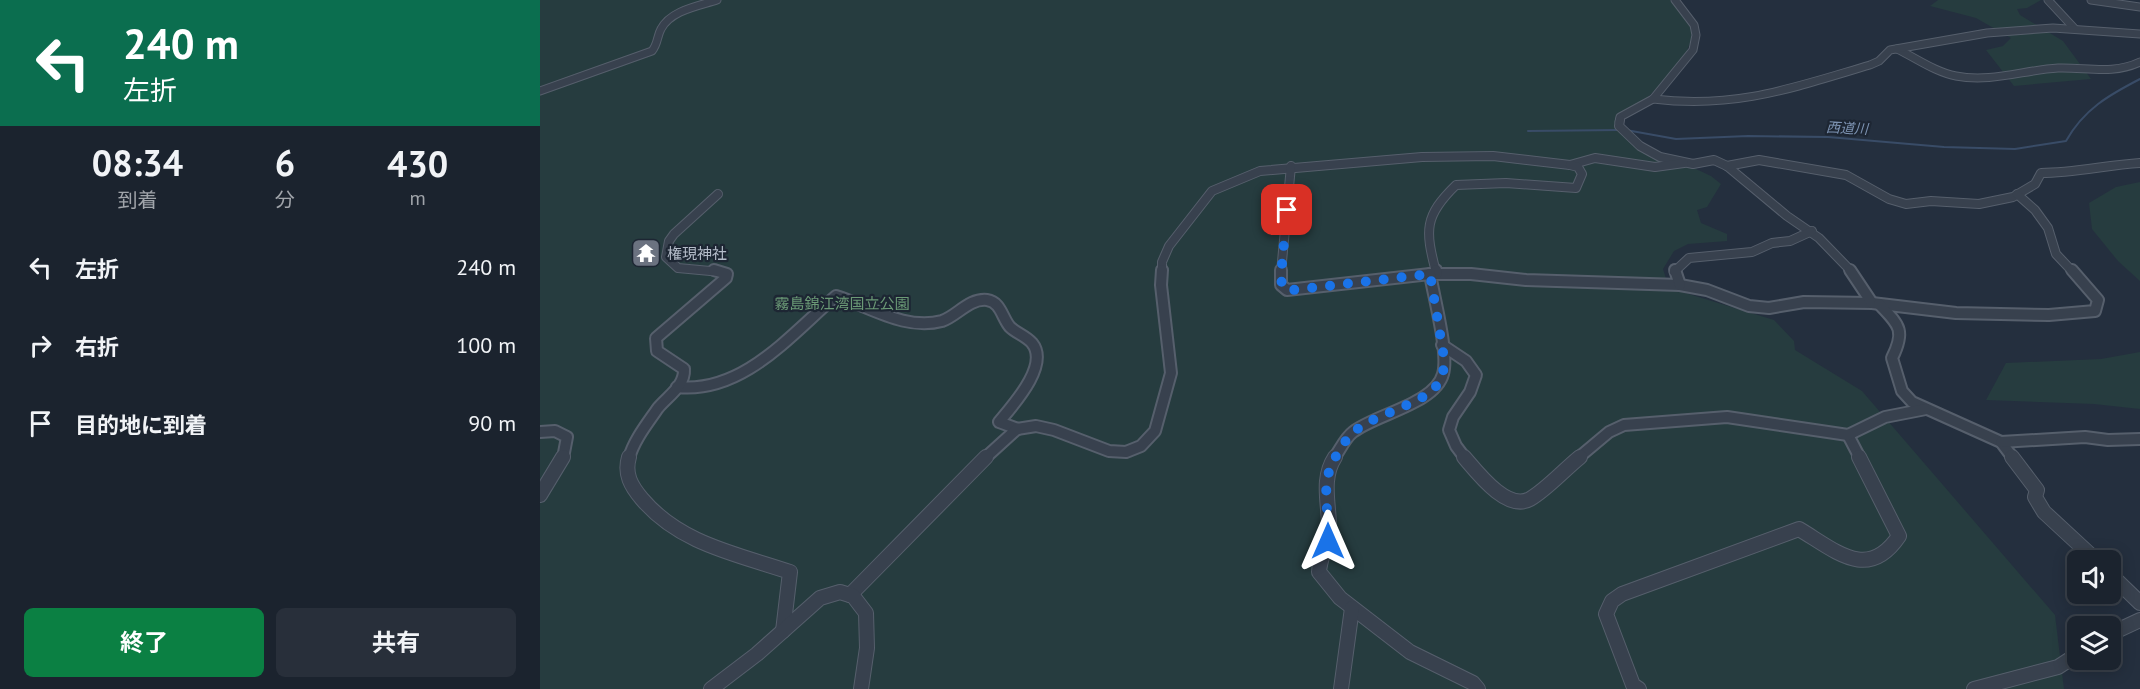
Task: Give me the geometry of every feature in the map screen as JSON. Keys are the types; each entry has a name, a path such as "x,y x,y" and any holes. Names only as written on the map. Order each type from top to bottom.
{"street":[{"path":"540,91 652,51 657,46 662,28 673,17 717,0"},
{"path":"1675,0 1696,30 1696,38 1684,65 1662,84 1653,99 1620,117 1619,126 1650,152 1684,163"},
{"path":"2048,0 2069,20 2073,28"},
{"path":"2091,0 2140,7"},
{"path":"1653,99 1712,103 1743,101 1870,65 1879,61 1890,50 1988,33 2073,28 2140,34"},
{"path":"1897,49 1952,75 1963,77 1998,77 2061,68 2097,71 2140,62"},
{"path":"850,595 975,466 1018,429 1033,426 1094,447 1113,450 1129,451 1144,445 1155,431 1171,373 1161,285 1162,262 1168,246 1214,189 1260,171 1291,166 1344,165 1422,157 1493,156 1570,165 1578,167 1582,174 1576,188 1506,183 1456,185 1430,215 1426,227 1434,274 1443,375 1433,391 1368,422 1350,434 1331,464 1326,483 1329,533 1320,558 1318,572 1325,583 1352,608 1410,652 1473,683 1478,689"},
{"path":"1570,165 1595,158 1655,166 1714,160 1727,166 1787,216 1812,231 1854,274 1875,303 1899,325 1901,341 1892,358 1902,391 1912,402 2001,442 2085,437 2108,440 2140,439"},
{"path":"1727,166 1759,160 1846,175 1889,199 1906,204 1931,201 1979,204 2018,194 2035,184 2041,173 2073,172 2100,166 2140,163"},
{"path":"1291,166 1281,275 1282,287 1293,290 1434,274 1680,285 1707,290 1749,306 1768,308 1804,302 1875,303 1956,313 2049,315 2095,311 2098,300 2096,294 2056,254 2049,228 2018,194"},
{"path":"718,195 674,234 666,257 672,267 681,270 716,270 727,274 723,283 656,338 657,351 684,369 682,382 661,405 638,440 627,471 632,487 656,517 701,543 790,572 783,631"},
{"path":"1680,285 1674,271 1689,258 1752,252 1772,243 1790,241 1812,231"},
{"path":"677,387 706,388 735,377 780,345 836,296 852,300 894,319 916,322 941,321 970,303 986,300 999,306 1010,327 1033,344 1037,352 1028,385 999,422 1018,429"},
{"path":"1442,345 1462,356 1472,366 1476,375 1467,397 1448,427 1449,434 1476,470 1507,499 1528,500 1609,432 1624,425 1727,417 1848,435 1858,428 1903,411 1926,410"},
{"path":"540,432 551,430 562,432 567,437 567,447 562,460 540,495"},
{"path":"1639,689 1633,685 1606,614 1612,601 1622,594 1799,529 1860,563 1879,560 1894,545 1899,536 1848,435"},
{"path":"2001,442 2037,490 2035,497 2044,512 2085,550"},
{"path":"2121,585 2140,603"},
{"path":"711,689 820,598 834,592 850,595 860,603 866,613 867,648 861,689"},
{"path":"1341,689 1352,608"},
{"path":"2121,629 2140,620"},
{"path":"1974,689 2058,667 2067,661"}],"green space":[{"name":"霧島錦江湾国立公園","path":"540,0 1672,0 1689,19 1694,34 1681,64 1644,101 1618,114 1625,136 1711,176 1721,184 1707,207 1697,210 1701,223 1727,234 1727,241 1688,244 1674,251 1663,269 1669,288 1774,320 1794,341 1795,350 1862,391 2055,615 2064,689 540,689"},
{"path":"1938,0 2041,0 2027,8 2017,9 2020,15 2063,41 2091,79 2014,86 1986,50 2003,46 2011,38 1976,18 1930,6"},
{"path":"2140,182 2140,281 2118,261 2092,229 2089,203 2116,187"},
{"path":"2140,352 2140,409 2094,404 1986,400 2006,363 2101,359"}],"waterway":[{"name":"西道川","path":"1626,130 1676,139 1748,136 1828,137 1944,147 2015,149 2066,141 2081,120 2098,104 2140,79"},
{"name":"西道川","path":"1528,131 1619,130"}],"place":[{"name":"権現神社","path":"646,253"}],"route":[{"path":"1287,210 1282,287 1293,290 1430,274 1444,358 1443,375 1433,391 1368,422 1350,434 1331,464 1326,483 1328,541"}]}
